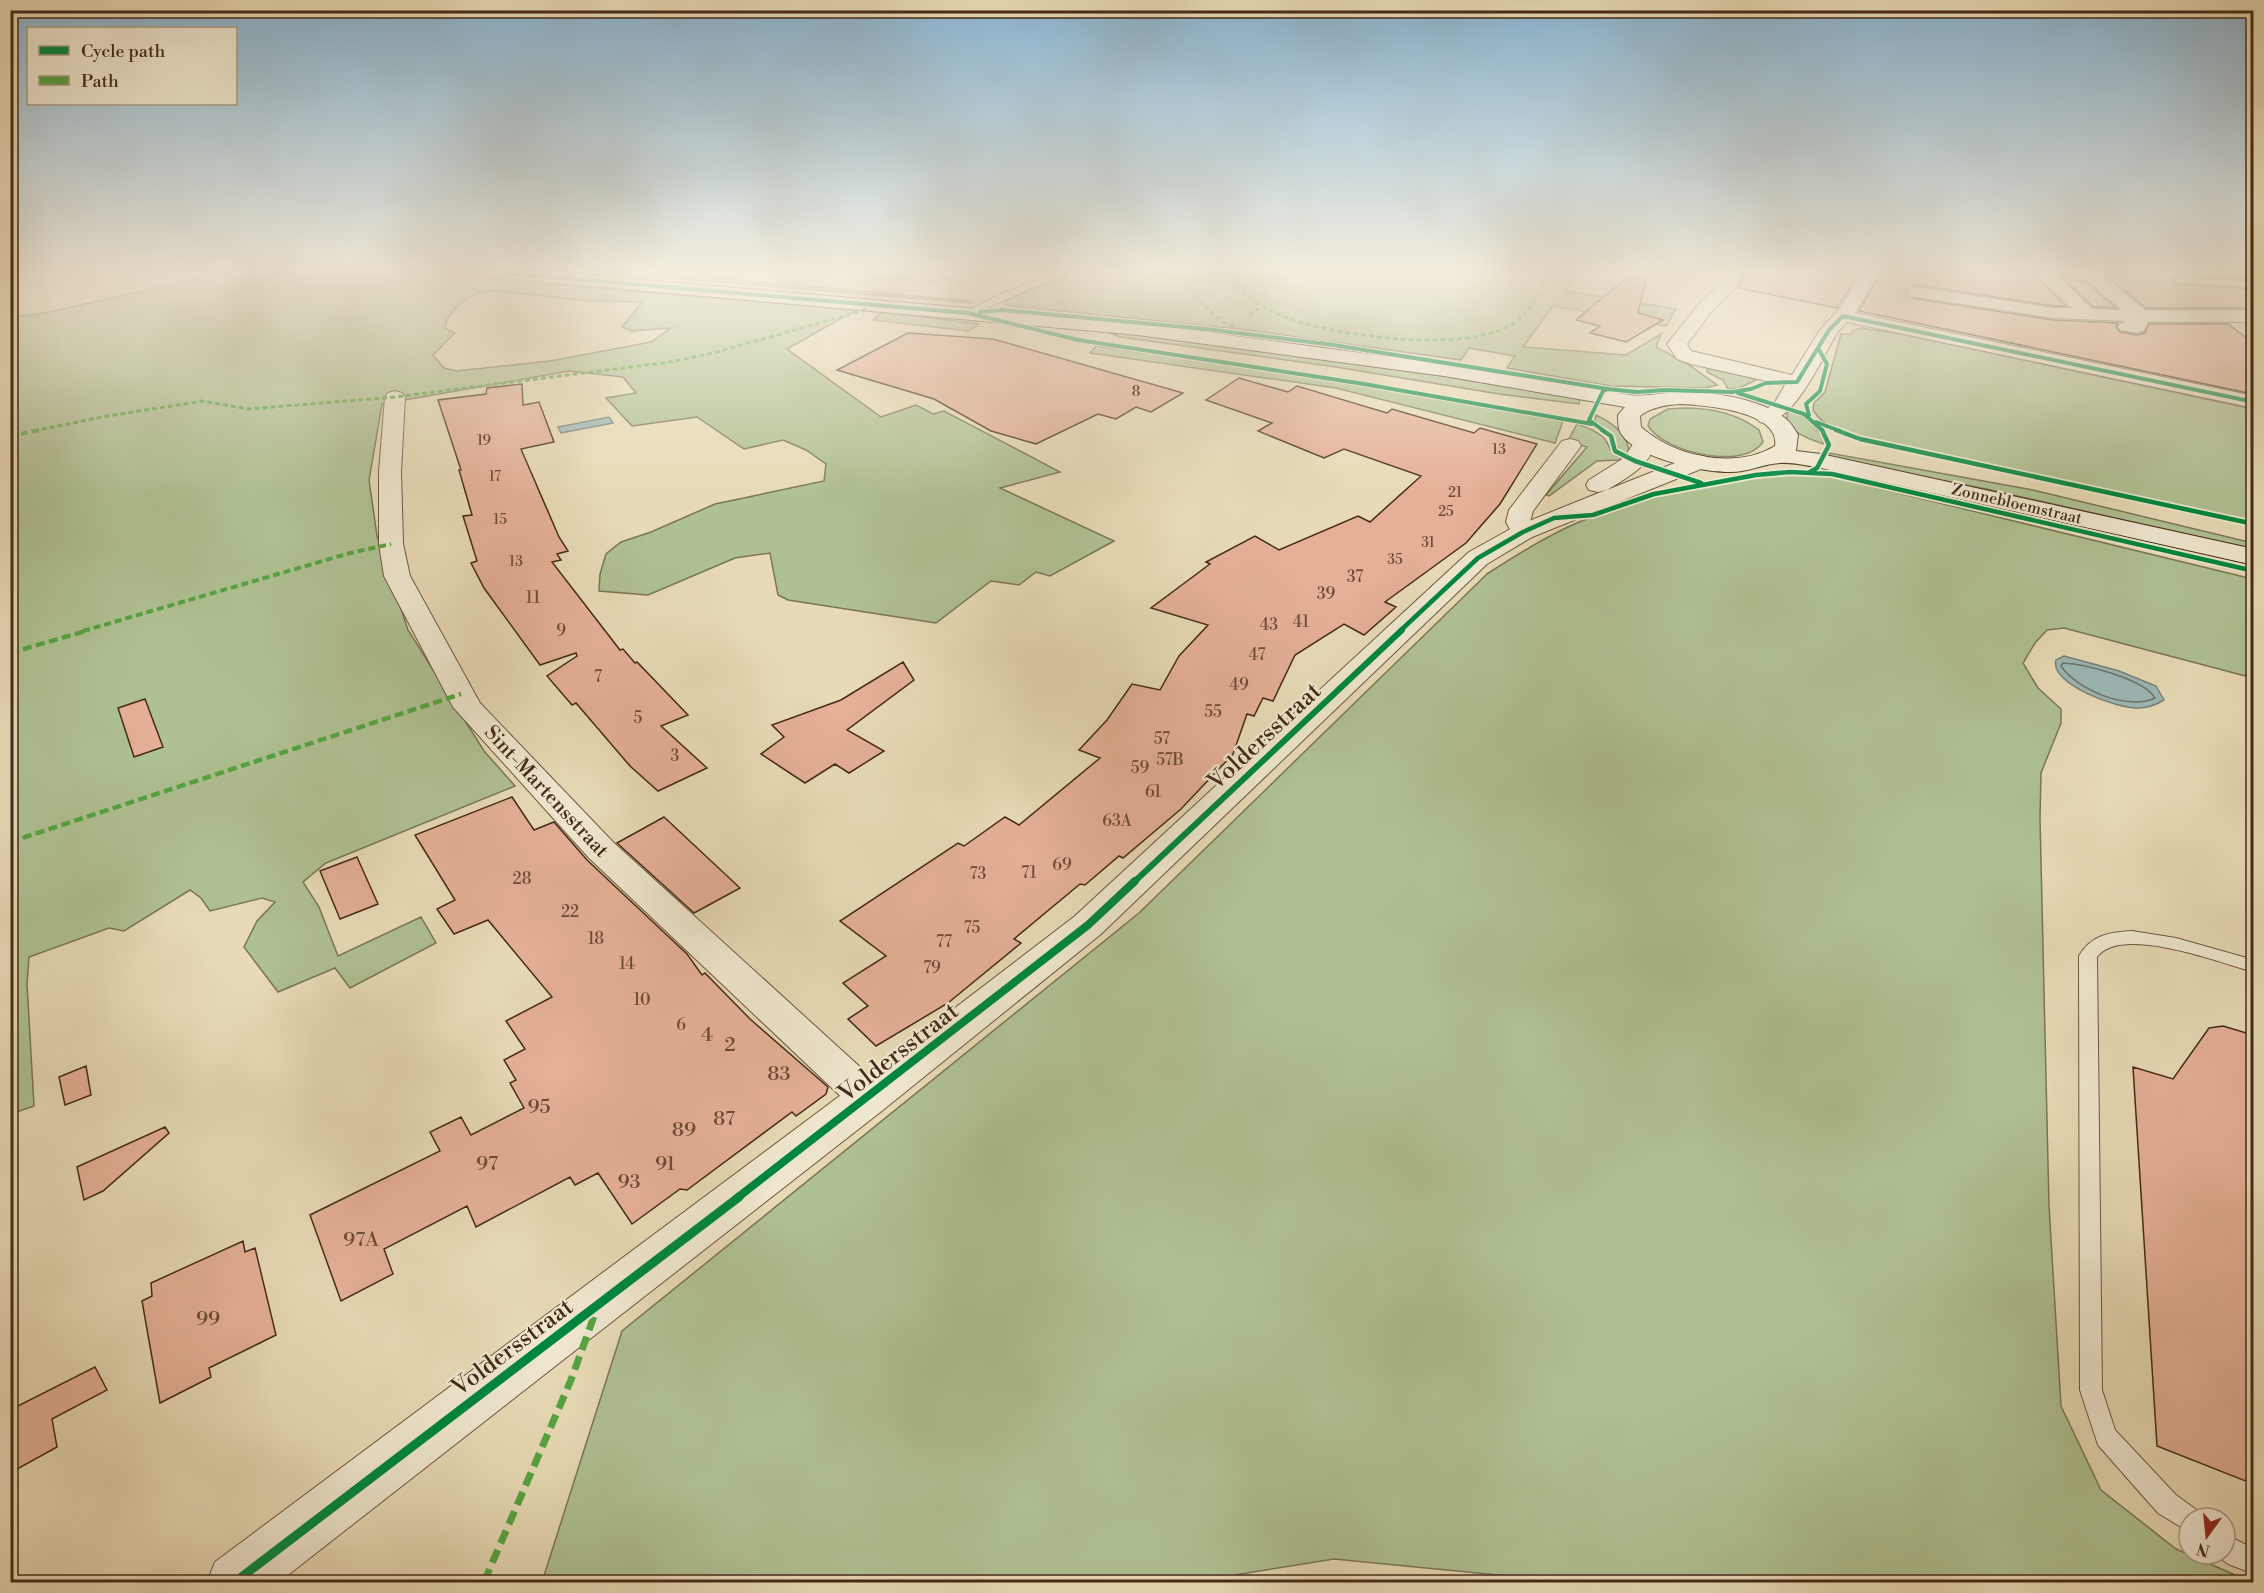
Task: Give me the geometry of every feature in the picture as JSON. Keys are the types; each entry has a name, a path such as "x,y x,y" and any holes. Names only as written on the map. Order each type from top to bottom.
{"main road":[{"name":"Zonnebloemstraat","path":"1195,345 1594,411 1628,423 1636,436 1661,451 1698,462 1743,465 1764,462 1783,446 1828,449 1993,478 2253,537"},
{"name":"Zonnebloemstraat","path":"1254,345 1325,352 1620,400 1648,402 1677,398 1702,399 1736,405 1776,423 1783,446"},
{"path":"1628,423 1629,415 1648,402"},
{"name":"Voldersstraat","path":"1554,519 1587,493 1635,461 1645,443"},
{"name":"Zonnebloemstraat","path":"1783,446 1821,461 2253,556"},
{"name":"Voldersstraat","path":"235,1582 868,1098 1088,925 1478,558 1522,532 1698,462"}],"street":[{"path":"1678,345 1684,355 1698,360 1797,382"},
{"path":"1767,417 1783,406 1820,345"},
{"path":"1983,345 2253,402"},
{"path":"1736,405 1797,382"},
{"name":"Sint-Martensstraat","path":"394,397 390,472 391,544 396,576 468,707 600,850 868,1098"},
{"path":"1522,532 1518,522 1521,510 1570,446"}],"lane":[{"path":"2177,1511 2167,1504 2106,1437 2091,1390 2088,956 2100,942 2123,937 2156,939 2253,966"},
{"path":"2237,1555 2253,1562"}],"green space":[{"path":"10,345 443,345 433,355 444,368 456,371 550,361 633,345 793,345 787,349 881,417 916,405 933,414 944,411 1060,472 1000,488 1114,541 1050,576 1036,572 1019,585 991,581 936,623 788,600 778,595 770,553 735,558 648,595 599,591 600,574 606,554 621,542 651,532 715,504 824,481 826,464 806,450 783,440 744,449 697,417 632,426 606,398 636,393 623,377 569,371 382,404 369,480 377,536 408,630 484,751 515,786 326,863 303,882 319,907 338,956 421,917 436,943 350,988 335,968 278,992 244,947 257,921 275,902 262,898 210,911 201,898 190,890 124,931 109,928 29,957 27,984 34,1106 11,1114"},
{"path":"1180,345 1268,347 1580,398 1579,404 1499,394 1336,367"},
{"path":"1356,345 1524,345 1523,347 1626,355 1642,345 1657,345 1717,385 1705,388 1611,386 1507,368 1515,356 1469,348 1461,360"},
{"path":"1838,345 1954,345 2253,409 2253,521 1847,433 1827,424 1813,410 1814,403 1825,392"},
{"path":"1096,346 1272,370 1563,421 1555,443 1336,388 1090,353"},
{"path":"1707,368 1756,380 1739,388 1728,389 1723,380 1707,372"},
{"path":"1668,409 1714,410 1742,419 1759,430 1763,442 1753,451 1739,455 1722,457 1704,455 1670,444 1648,426 1650,419"},
{"path":"1789,410 1811,422 1819,432 1824,444 1792,428 1787,417"},
{"path":"1596,415 1619,430 1626,441 1629,454 1623,456 1615,451 1618,448 1612,436 1594,423"},
{"path":"1577,424 1600,435 1606,440 1611,451 1621,458 1597,461 1549,496 1546,495 1587,447 1568,441"},
{"path":"1829,453 2033,490 2253,543 2253,549 1986,489 1826,458"},
{"path":"1801,473 1825,475 2253,579 2253,678 2064,628 2047,630 2035,643 2023,663 2038,688 2061,709 2061,723 2041,773 2040,818 2049,1206 2061,1406 2101,1490 2177,1549 2177,1566 2215,1566 2251,1582 1570,1582 1334,1559 1200,1582 542,1582 622,1331 1139,913 1487,574 1567,527 1605,512 1688,488"}],"water":[{"path":"609,417 613,423 561,433 558,427"},
{"path":"2064,656 2119,671 2156,686 2164,700 2155,705 2138,708 2101,700 2063,678 2057,669 2056,660"}],"building":[{"path":"884,345 1015,345 1183,393 1151,412 1136,407 1116,419 1098,414 1036,444 991,431 934,399 837,370"},
{"path":"2022,345 2253,345 2253,394"},
{"path":"1239,378 1288,392 1297,386 1387,413 1392,409 1474,433 1480,428 1537,444 1500,504 1466,543 1385,602 1396,607 1364,635 1344,624 1295,655 1273,701 1263,698 1254,716 1247,714 1233,754 1181,809 1123,858 1119,856 1085,885 1080,884 1014,939 1021,943 948,1003 876,1046 848,1019 868,1006 843,983 886,956 840,921 958,843 964,846 1005,817 1019,825 1100,758 1079,750 1107,720 1132,684 1160,690 1179,656 1208,625 1151,608 1210,564 1206,562 1255,536 1279,550 1358,516 1370,522 1421,476 1344,449 1324,458 1258,431 1272,423 1206,400"},
{"path":"522,384 523,405 539,402 554,442 521,449 559,537 568,551 557,554 561,560 552,562 620,650 623,649 635,663 637,662 688,715 661,726 707,768 658,791 630,766 576,703 572,705 547,676 577,656 576,653 540,665 484,588 471,563 477,561 463,516 472,515 459,470 461,470 438,400 486,394 487,388"},
{"path":"903,662 914,680 847,730 884,751 849,773 835,764 805,783 761,754 784,737 772,725 841,700"},
{"path":"145,699 163,747 134,757 118,708"},
{"path":"512,797 534,830 554,822 587,860 687,954 702,975 705,973 750,1019 828,1087 826,1094 796,1116 792,1112 687,1190 680,1189 632,1224 598,1173 575,1185 570,1177 476,1227 467,1206 384,1249 393,1274 341,1301 310,1215 440,1151 430,1132 461,1117 471,1135 524,1108 510,1083 516,1080 504,1060 525,1049 506,1021 552,997 488,920 454,934 437,909 455,900 415,835"},
{"path":"664,817 740,888 694,913 617,843"},
{"path":"357,857 378,904 340,919 320,871"},
{"path":"2223,1026 2253,1035 2253,1484 2157,1446 2133,1067 2173,1079 2209,1028"},
{"path":"86,1066 91,1095 65,1105 59,1077"},
{"path":"165,1127 169,1133 103,1191 84,1200 77,1167"},
{"path":"243,1241 245,1252 255,1248 276,1335 209,1368 211,1377 160,1403 142,1301 152,1296 151,1283"},
{"path":"95,1367 107,1390 52,1419 57,1447 10,1473 10,1410"}],"marked path":[{"path":"10,436 102,417 202,401 248,409 395,397 670,362 740,345"},
{"path":"10,653 350,553 391,544"},
{"path":"10,842 461,694"},
{"path":"484,1582 571,1380 597,1308"}],"cycle path":[{"path":"1113,345 1364,384 1592,424"},
{"path":"1336,345 1608,389"},
{"path":"1701,483 1635,461 1615,451 1611,436 1589,420 1603,391 1608,389 1637,392 1665,390 1732,392 1751,389 1766,383 1797,382 1820,345"},
{"path":"1983,345 2254,402"},
{"path":"1809,415 1806,404 1820,391 1827,364 1818,348"},
{"path":"1738,393 1795,410 1820,426 1829,445 1817,468 1810,472"},
{"path":"1816,422 1860,439 2254,524"},
{"path":"235,1582 868,1098 1088,925 1478,558 1523,532 1554,518 1593,515 1654,494 1756,475 1790,472 1832,474 2254,571"}]}
